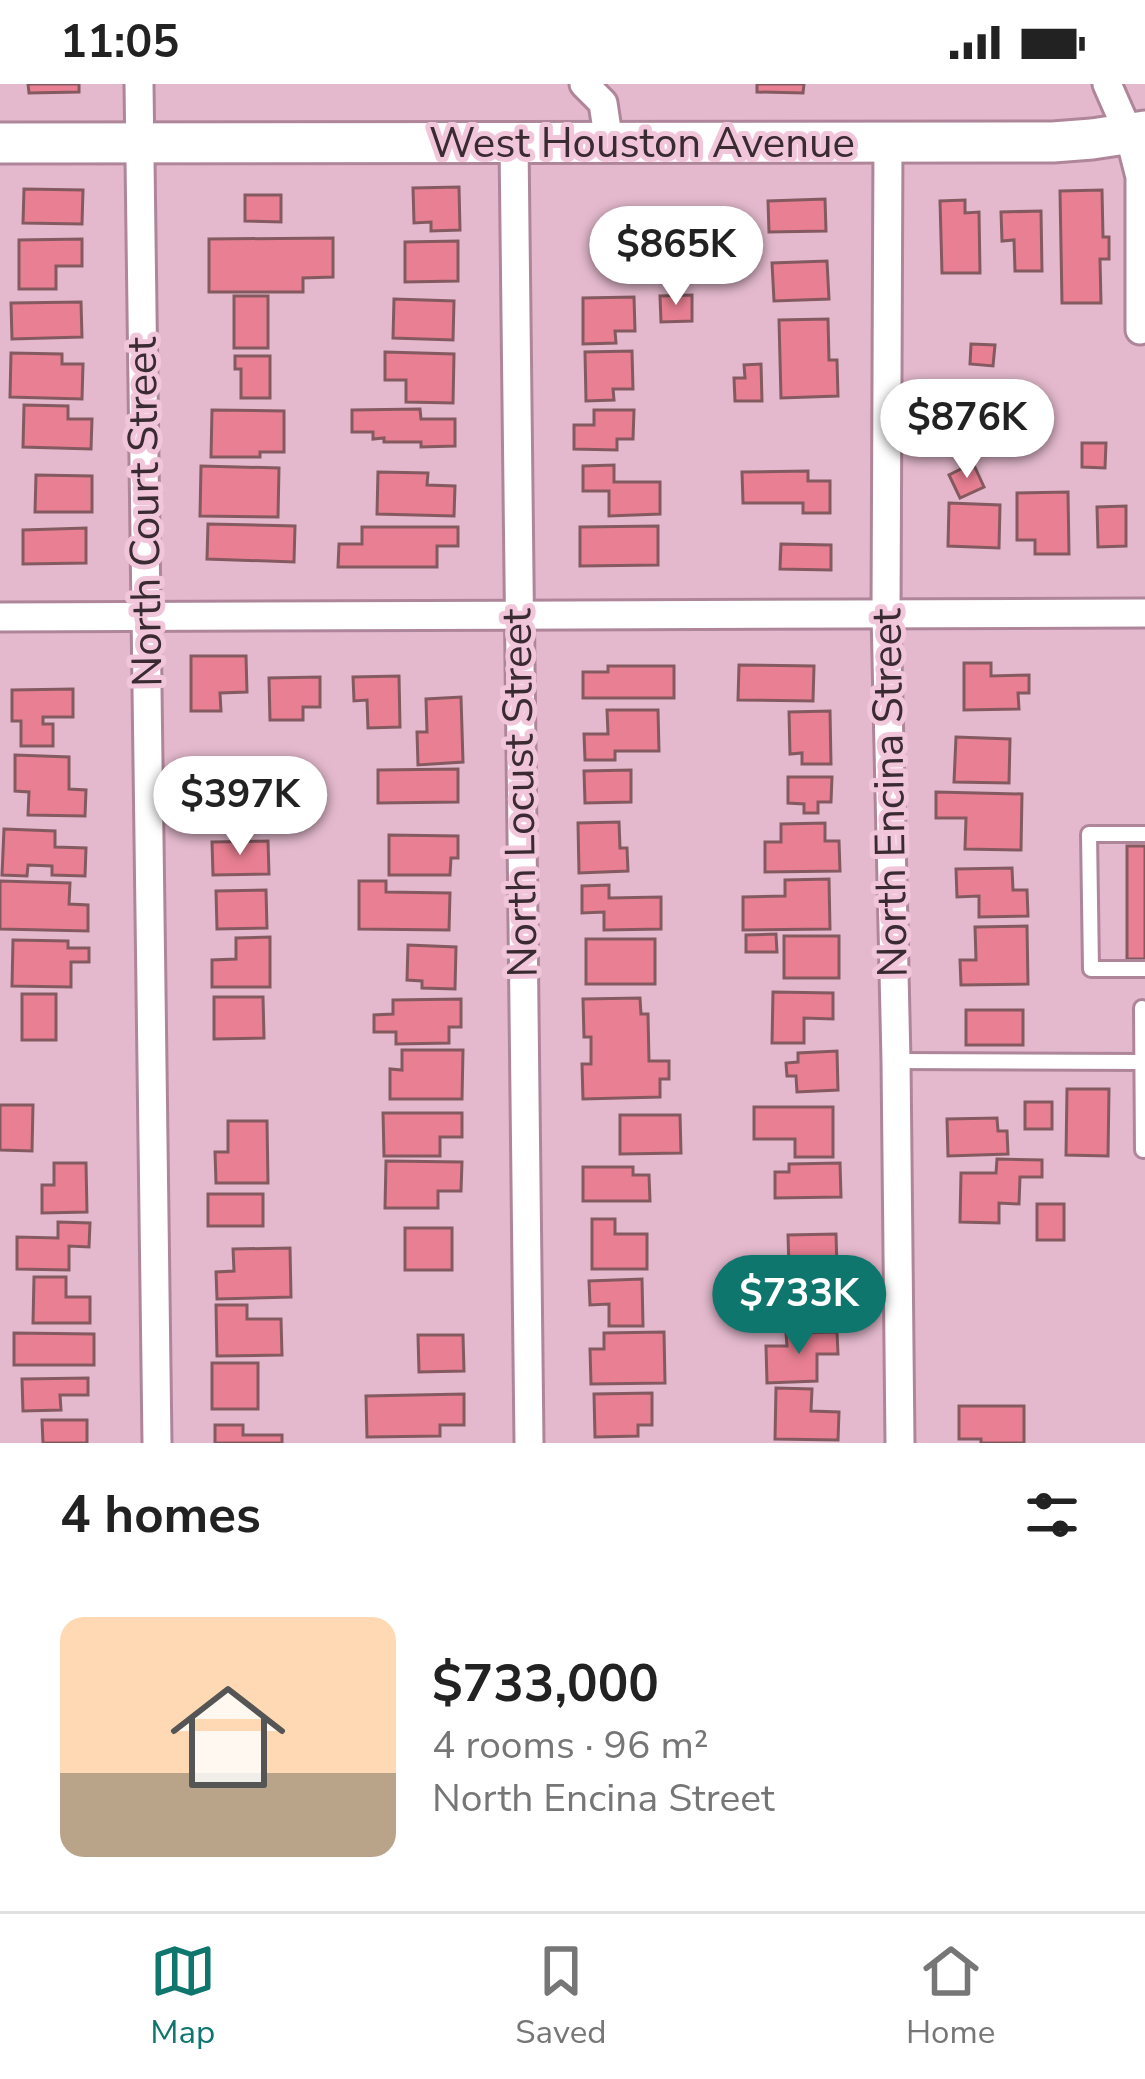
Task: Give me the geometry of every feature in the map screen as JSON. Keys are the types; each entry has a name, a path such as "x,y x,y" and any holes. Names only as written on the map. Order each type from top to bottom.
{"main road":[{"name":"West Houston Avenue","path":"0,143 1053,142 1137,132"}],"street":[{"name":"North Court Street","path":"139,84 157,1443"},
{"path":"584,84 603,103 608,143"},
{"path":"1107,84 1137,132 1140,330"},
{"name":"North Locust Street","path":"514,143 529,1443"},
{"name":"North Encina Street","path":"888,143 886,614 901,1443"},
{"path":"0,617 1145,613"}],"lane":[{"path":"1145,834 1089,834 1091,969 1145,969"},
{"path":"1142,1008 1143,1150"},
{"path":"896,1061 1142,1062"}],"building":[{"path":"28,84 79,84 79,92 29,93"},
{"path":"757,84 804,84 803,93 757,92"},
{"path":"459,187 460,230 431,231 431,222 414,223 413,188"},
{"path":"24,189 83,190 82,224 23,223"},
{"path":"1102,190 1103,237 1109,237 1109,259 1100,259 1101,303 1062,303 1060,191"},
{"path":"245,195 281,195 281,222 245,221"},
{"path":"825,199 826,231 769,232 768,201"},
{"path":"965,200 965,213 979,212 980,273 942,273 940,201"},
{"path":"1041,211 1042,271 1015,271 1014,240 1002,241 1001,212"},
{"path":"333,238 333,277 303,278 303,292 209,292 209,239"},
{"path":"82,239 82,266 56,266 56,289 19,289 19,240"},
{"path":"458,241 458,281 405,282 405,242"},
{"path":"827,261 829,299 774,301 772,263"},
{"path":"692,295 692,321 661,322 660,296"},
{"path":"234,296 268,296 268,348 234,348"},
{"path":"634,297 635,331 615,331 616,343 583,344 583,298"},
{"path":"394,299 454,301 453,340 393,338"},
{"path":"81,302 82,337 12,339 11,303"},
{"path":"828,319 829,360 837,360 838,396 781,398 779,320"},
{"path":"971,344 995,345 993,366 970,364"},
{"path":"632,351 633,389 613,389 614,400 586,401 585,352"},
{"path":"385,352 454,354 453,403 406,402 406,380 385,380"},
{"path":"11,353 62,354 62,364 83,364 82,399 10,397"},
{"path":"235,356 270,356 270,398 241,398 241,369 235,369"},
{"path":"761,364 762,401 735,401 734,378 745,378 744,365"},
{"path":"24,405 68,406 68,419 92,419 91,449 23,447"},
{"path":"420,409 421,419 455,419 455,446 384,442 384,438 373,439 373,432 352,432 352,410"},
{"path":"212,410 284,411 284,452 211,457"},
{"path":"594,410 634,410 633,439 617,439 617,450 574,449 574,425 594,425"},
{"path":"1082,443 1106,443 1105,468 1082,467"},
{"path":"973,463 984,487 960,498 949,475"},
{"path":"614,465 614,482 660,482 660,514 609,516 609,491 583,491 583,466"},
{"path":"201,466 279,468 278,517 200,516"},
{"path":"808,471 808,481 830,481 830,513 803,513 803,503 743,503 742,472"},
{"path":"378,472 428,473 427,485 455,486 454,516 377,514"},
{"path":"36,475 92,476 92,512 35,512"},
{"path":"1068,492 1069,554 1035,554 1035,540 1017,540 1017,493"},
{"path":"949,503 1000,505 999,548 948,546"},
{"path":"1126,506 1126,546 1098,547 1097,507"},
{"path":"208,524 295,526 294,562 207,559"},
{"path":"658,526 658,565 580,566 580,527"},
{"path":"362,527 458,527 458,546 437,546 437,567 338,567 339,544 362,544"},
{"path":"86,528 86,563 23,564 23,530"},
{"path":"781,544 831,545 831,570 780,569"},
{"path":"191,656 246,656 247,692 220,693 221,711 191,711"},
{"path":"964,663 991,663 991,676 1029,675 1029,693 1018,693 1019,709 964,710"},
{"path":"739,665 814,666 813,701 738,700"},
{"path":"608,666 674,666 674,698 583,698 583,672 608,672"},
{"path":"399,676 400,727 368,728 367,700 354,701 353,677"},
{"path":"320,677 320,707 303,707 303,720 270,720 269,678"},
{"path":"73,689 73,717 43,717 43,724 53,724 53,746 21,746 21,721 12,721 12,690"},
{"path":"461,697 463,762 418,765 417,732 427,732 426,699"},
{"path":"607,710 658,710 659,751 615,751 615,760 585,760 584,734 608,734"},
{"path":"830,711 831,764 802,764 802,753 790,754 789,712"},
{"path":"956,737 1010,739 1009,783 954,782"},
{"path":"15,755 69,757 69,789 86,790 85,816 28,815 29,792 15,791"},
{"path":"234,758 281,758 281,816 205,817 204,792 234,792"},
{"path":"458,769 458,802 378,803 378,770"},
{"path":"631,770 631,802 585,803 584,771"},
{"path":"788,777 832,777 831,802 818,802 818,813 804,813 804,804 788,803"},
{"path":"936,792 1022,794 1021,850 965,849 966,818 936,818"},
{"path":"619,822 620,848 627,848 628,871 579,873 578,823"},
{"path":"825,823 825,841 839,841 840,871 765,872 765,842 781,842 781,824"},
{"path":"4,829 55,831 55,847 86,848 85,876 52,875 52,866 28,865 27,876 2,875"},
{"path":"389,835 458,836 458,858 451,858 450,875 389,875"},
{"path":"268,841 269,874 213,875 212,842"},
{"path":"1127,846 1145,846 1145,959 1127,959"},
{"path":"1012,868 1013,890 1027,890 1028,916 979,917 979,896 957,897 956,869"},
{"path":"829,879 830,929 743,930 743,897 785,896 785,880"},
{"path":"0,881 70,883 69,904 88,905 88,931 0,929"},
{"path":"359,881 386,881 386,892 450,893 449,930 359,929"},
{"path":"609,885 609,898 661,897 661,929 604,930 604,912 582,913 582,886"},
{"path":"266,890 267,928 217,929 216,891"},
{"path":"1027,926 1028,984 961,985 960,960 976,960 975,927"},
{"path":"776,934 777,952 746,952 746,935"},
{"path":"784,936 839,936 839,978 784,978"},
{"path":"270,937 270,987 212,987 212,960 236,959 236,938"},
{"path":"586,939 655,939 655,984 586,984"},
{"path":"13,940 68,941 68,948 89,948 89,962 71,962 71,987 12,986"},
{"path":"408,945 456,947 455,989 422,988 422,981 407,980"},
{"path":"773,992 833,993 833,1019 804,1018 804,1043 772,1043"},
{"path":"22,994 56,994 56,1040 22,1040"},
{"path":"214,997 263,997 264,1038 214,1039"},
{"path":"640,998 641,1014 648,1014 649,1061 669,1061 669,1079 660,1079 660,1097 583,1099 582,1064 591,1064 591,1037 584,1037 583,999"},
{"path":"461,999 461,1027 449,1027 449,1043 396,1044 396,1032 374,1032 374,1015 393,1014 393,1000"},
{"path":"966,1010 1023,1010 1023,1045 966,1045"},
{"path":"402,1050 463,1050 462,1099 390,1099 390,1069 402,1070"},
{"path":"837,1051 838,1090 797,1092 796,1076 787,1076 786,1063 798,1062 798,1053"},
{"path":"1067,1089 1109,1089 1108,1156 1066,1155"},
{"path":"1025,1102 1052,1102 1052,1129 1025,1129"},
{"path":"0,1105 33,1105 32,1151 0,1150"},
{"path":"754,1107 833,1107 833,1157 795,1157 795,1139 754,1139"},
{"path":"383,1113 462,1113 462,1137 440,1137 440,1156 384,1156"},
{"path":"620,1115 680,1115 681,1153 620,1154"},
{"path":"997,1118 998,1131 1007,1131 1008,1154 948,1156 947,1119"},
{"path":"228,1121 267,1121 268,1183 216,1183 215,1152 228,1152"},
{"path":"997,1159 1042,1160 1042,1177 1020,1177 1019,1204 999,1203 999,1223 960,1222 961,1173 996,1173"},
{"path":"386,1161 462,1162 461,1191 438,1191 438,1208 385,1208"},
{"path":"54,1163 86,1163 87,1212 42,1213 42,1185 54,1185"},
{"path":"840,1163 841,1197 775,1198 775,1172 789,1172 789,1164"},
{"path":"583,1167 633,1167 633,1175 649,1175 650,1201 583,1201"},
{"path":"208,1194 263,1194 263,1226 208,1226"},
{"path":"1037,1204 1064,1204 1064,1240 1037,1240"},
{"path":"592,1219 615,1219 615,1234 647,1234 647,1269 592,1269"},
{"path":"58,1222 90,1223 89,1247 69,1246 69,1270 17,1269 17,1237 58,1238"},
{"path":"405,1228 452,1228 452,1270 405,1270"},
{"path":"836,1234 837,1268 789,1268 788,1235"},
{"path":"290,1248 291,1297 217,1299 216,1272 234,1271 233,1249"},
{"path":"806,1272 837,1273 836,1326 775,1324 776,1293 806,1293"},
{"path":"34,1277 66,1277 66,1297 90,1297 90,1323 33,1323"},
{"path":"642,1279 643,1326 609,1326 609,1304 590,1305 589,1281"},
{"path":"216,1305 247,1305 247,1319 281,1319 282,1355 217,1356"},
{"path":"664,1332 665,1383 591,1384 590,1349 604,1349 604,1333"},
{"path":"837,1332 838,1354 817,1354 817,1381 767,1383 766,1346 787,1346 786,1333"},
{"path":"14,1333 94,1334 94,1365 14,1365"},
{"path":"418,1335 463,1335 464,1371 419,1372"},
{"path":"212,1363 258,1363 258,1409 212,1409"},
{"path":"88,1378 88,1395 60,1395 61,1410 23,1411 22,1379"},
{"path":"776,1388 812,1389 811,1411 839,1412 838,1440 775,1439"},
{"path":"652,1393 652,1425 638,1425 638,1436 595,1437 594,1394"},
{"path":"464,1394 464,1425 440,1425 440,1436 367,1437 366,1396"},
{"path":"959,1406 1024,1406 1024,1443 959,1439"},
{"path":"42,1420 87,1420 87,1443 43,1443"},
{"path":"215,1425 243,1425 243,1435 282,1435 282,1443 215,1443"}]}
